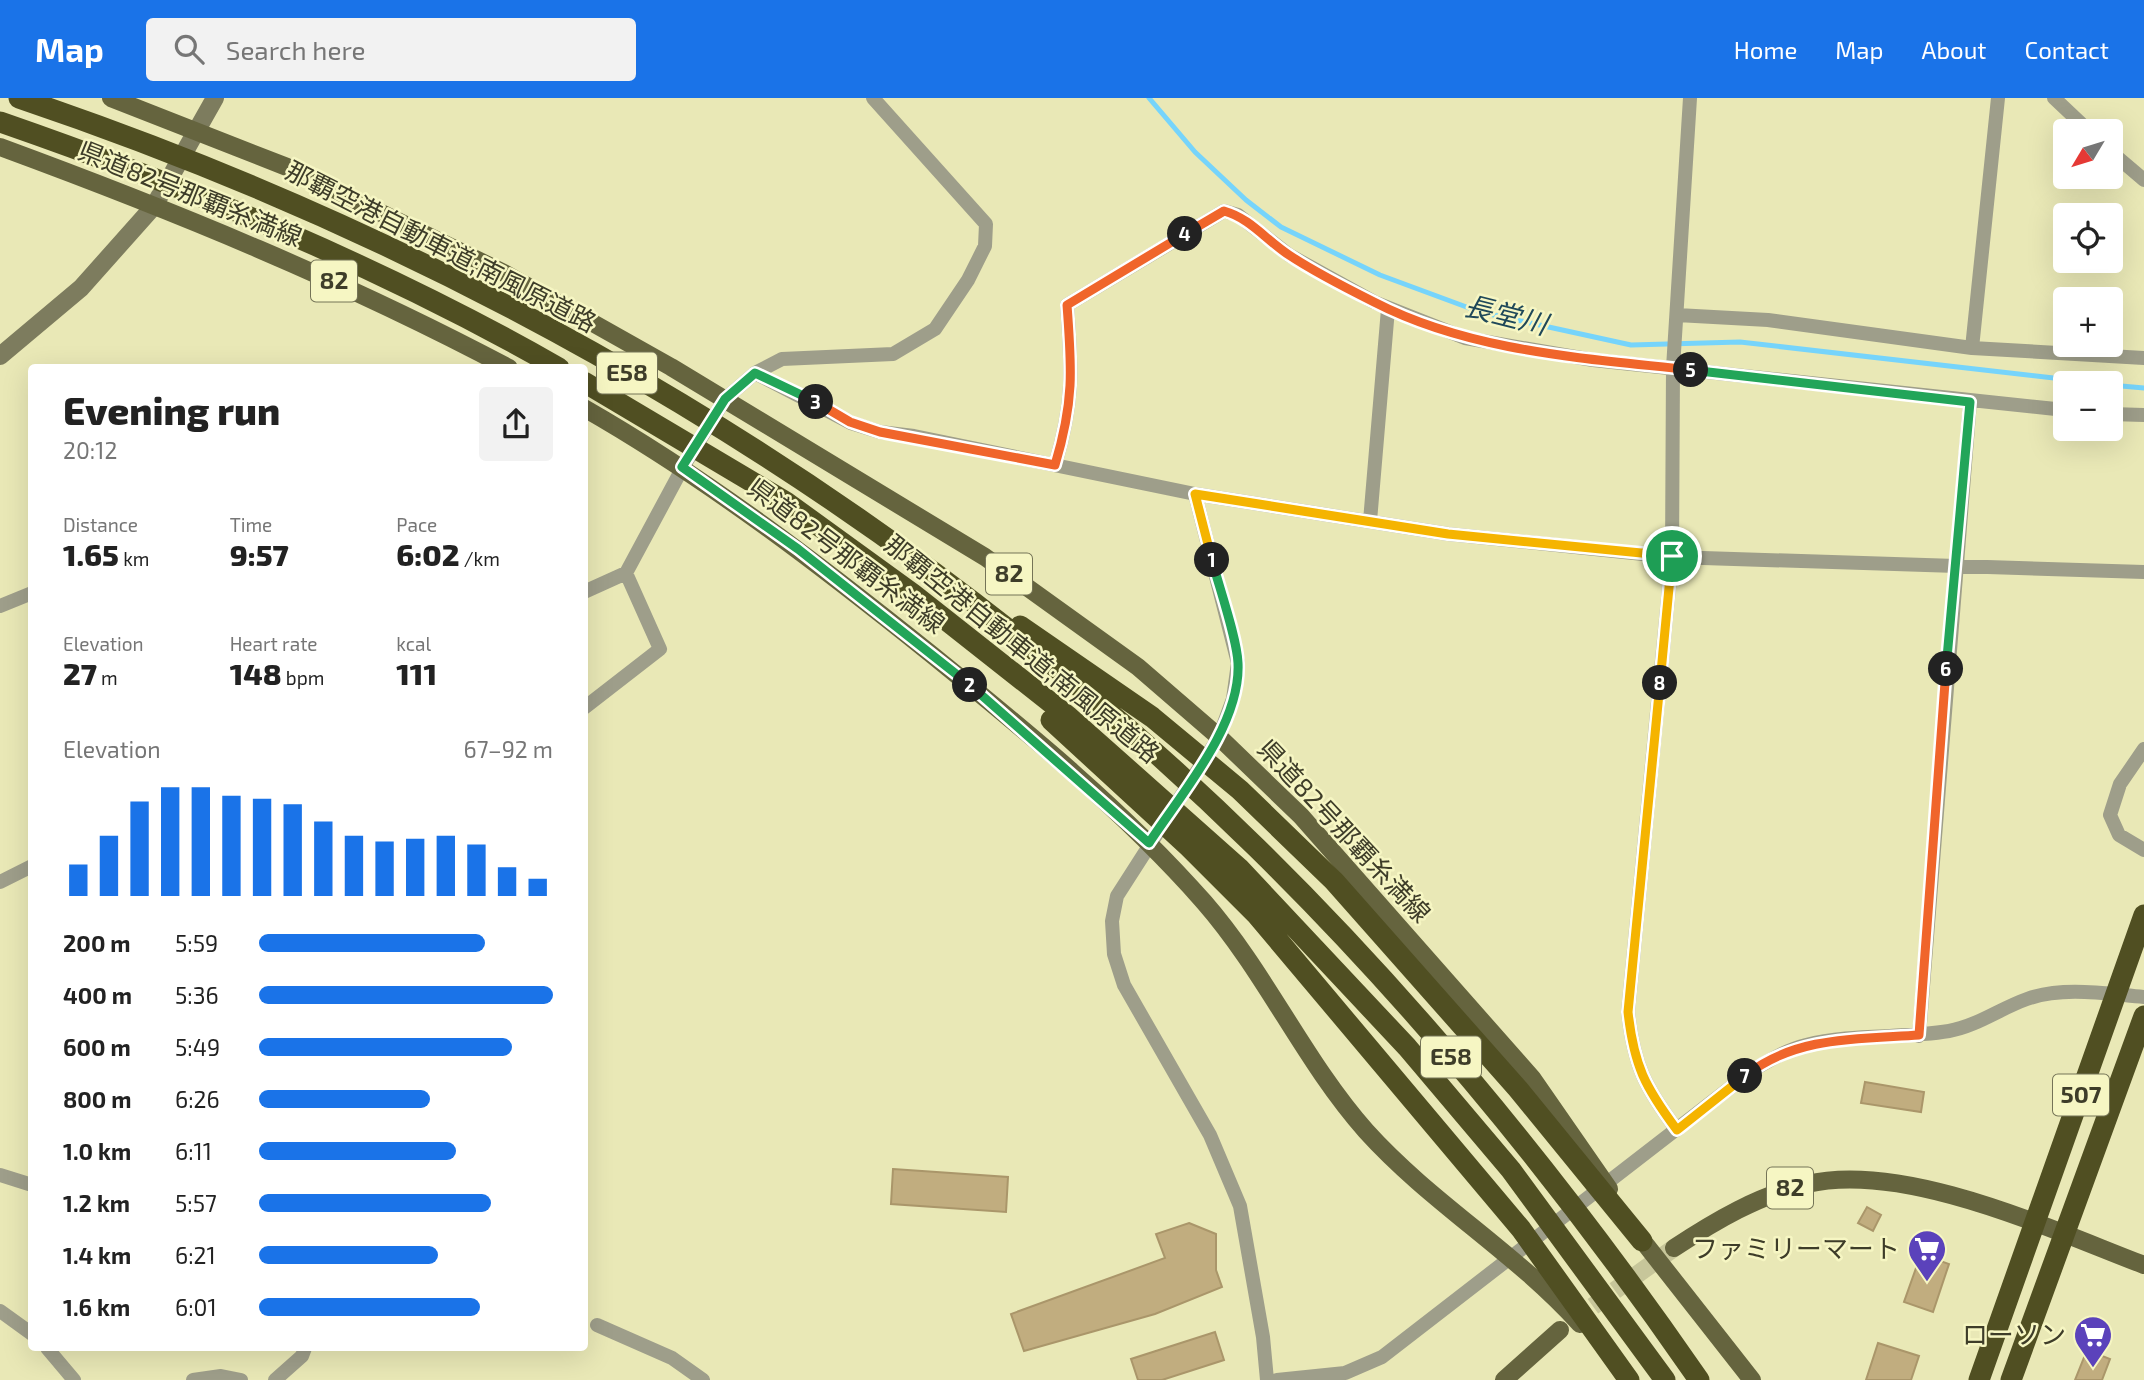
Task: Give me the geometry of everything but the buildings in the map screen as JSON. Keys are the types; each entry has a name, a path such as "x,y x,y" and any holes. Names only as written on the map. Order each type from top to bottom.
{"highway":[{"name":"那覇空港自動車道;南風原道路","path":"19,98 114,130 270,192 424,263 679,402 803,480 924,565 1081,689 1168,765 1256,848 1335,929 1427,1027 1531,1152 1651,1310 1699,1380"},
{"name":"那覇空港自動車道;南風原道路","path":"0,122 103,158 260,220 411,290 551,364"},
{"name":"那覇空港自動車道;南風原道路","path":"588,384 786,502 913,594 1069,717 1239,868 1319,950 1407,1047 1511,1170 1665,1380"},
{"path":"924,565 1073,659 1152,716 1240,790 1334,881 1518,1089 1642,1241"},
{"path":"913,594 1189,846 1256,914 1485,1185 1628,1380"},
{"name":"507","path":"1979,1380 2144,915"},
{"name":"507","path":"2011,1380 2144,1016"}],"main road":[{"name":"県道82号那覇糸満線","path":"111,98 198,130 297,172 504,273 725,399 985,557 1138,667 1219,737 1301,816 1532,1078 1591,1159 1642,1241 1752,1380"},
{"name":"県道82号那覇糸満線","path":"0,147 258,247 411,315 502,364"},
{"name":"県道82号那覇糸満線","path":"588,410 682,467 798,549 989,699 1149,843 1206,904 1239,948 1305,1051 1364,1128 1422,1188 1540,1283 1628,1380"},
{"name":"82","path":"1674,1248 1706,1227 1777,1192 1840,1179 1876,1180 1919,1189 2036,1222 2144,1265"},
{"path":"1504,1380 1560,1330"}],"street":[{"path":"0,356 81,288 154,206 215,98"},
{"path":"588,590 626,573 682,467 725,399 755,373 782,359 893,354 935,329 968,279 985,246 986,224 873,98"},
{"path":"1677,1130 1649,1092 1636,1063 1628,1012 1672,556 1673,368 1690,98"},
{"path":"1972,348 1998,98"},
{"path":"2054,98 2076,119"},
{"path":"2123,162 2144,180"},
{"path":"1055,465 1069,419 1073,376 1067,305 1224,211 1238,215 1289,255 1388,309 1465,338 1592,360 2053,409"},
{"path":"1370,521 1388,309"},
{"path":"1678,315 1768,320 1972,348 2144,358"},
{"path":"755,373 860,426 1195,494 1448,534 1672,556 2144,572"},
{"path":"1919,1035 1970,402"},
{"path":"2123,414 2144,415"},
{"path":"1195,494 1238,663 1233,699 1219,737 1117,896 1112,921 1114,954 1124,985 1210,1135 1240,1206 1263,1337 1267,1380"},
{"path":"588,705 660,649 626,573"},
{"path":"0,606 28,595"},
{"path":"2144,749 2120,784 2110,815 2119,835 2144,850"},
{"path":"0,882 28,868"},
{"path":"1277,1380 1345,1373 1382,1357 1753,1070 1785,1052 1808,1044 1919,1035 1974,1023 2028,998 2087,992 2144,997"},
{"path":"0,1175 28,1184"},
{"path":"0,1311 28,1331"},
{"path":"597,1325 672,1358 703,1380"},
{"path":"50,1351 74,1380"},
{"path":"275,1380 302,1356 304,1351"},
{"path":"193,1380 221,1376 241,1380"}],"waterway":[{"name":"長堂川","path":"1149,98 1195,152 1246,200 1281,227 1380,275 1480,312 1631,345 1740,342 2053,378"},
{"name":"長堂川","path":"2123,386 2144,388"}],"tunnel":[{"path":"1571,1322 1674,1248"}],"place":[{"name":"ファミリーマート","path":"1927,1283"},
{"name":"ローソン","path":"2093,1369"}],"route":[{"path":"1224,211 1238,215 1289,255 1374,302 1465,338 1592,360 1970,402 1919,1035 1808,1044 1785,1052 1753,1070 1677,1130 1649,1092 1632,1053 1628,1012 1672,556 1448,534 1195,494 1238,663 1233,699 1219,737 1149,843 989,699 798,549 682,467 725,399 755,373 785,386 850,422 880,432 914,436 1055,465 1069,419 1073,376 1067,305 1224,211"}]}
